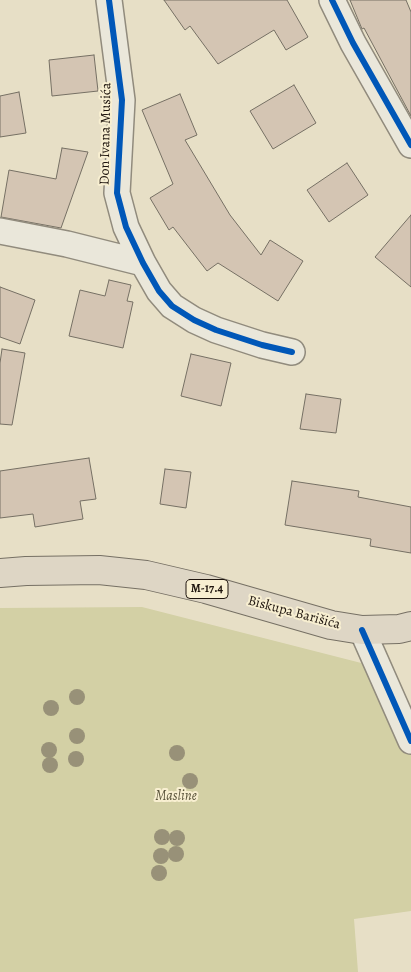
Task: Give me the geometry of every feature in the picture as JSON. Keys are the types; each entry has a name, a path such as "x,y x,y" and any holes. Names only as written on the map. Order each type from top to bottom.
{"main road":[{"name":"Biskupa Barišića","path":"0,573 99,570 146,575 206,589 331,625 362,630 399,630 411,626"}],"street":[{"name":"Don Ivana Musića","path":"109,0 122,100 118,193 126,227 143,263 159,291 172,306 194,320 216,330 262,345 292,352"},
{"path":"332,0 353,43 411,145"},
{"path":"0,231 67,244 143,263"},
{"path":"362,630 411,741"}],"green space":[{"name":"Masline","path":"142,607 373,666 411,743 411,911 354,919 358,972 0,972 0,608"}],"building":[{"path":"164,0 287,0 308,37 286,50 274,30 218,64 190,26 185,30"},
{"path":"350,0 406,0 411,12 411,116 364,28 362,29"},
{"path":"94,55 98,91 52,96 49,60"},
{"path":"294,85 316,123 273,149 250,111"},
{"path":"19,92 26,133 0,137 0,96"},
{"path":"180,94 197,135 185,140 230,215 261,255 270,240 303,261 278,301 218,263 207,271 173,227 169,230 150,198 173,184 142,110"},
{"path":"62,148 88,152 61,228 1,217 9,170 56,179"},
{"path":"347,163 368,195 329,222 307,190"},
{"path":"411,215 411,287 375,257"},
{"path":"109,280 131,285 127,301 133,302 123,348 69,336 80,290 105,296"},
{"path":"0,287 35,300 20,344 0,337"},
{"path":"2,349 25,353 12,425 0,424 0,363"},
{"path":"191,354 231,363 221,406 181,396"},
{"path":"306,394 341,399 336,433 300,429"},
{"path":"89,458 96,499 80,501 83,519 35,527 33,514 0,518 0,471"},
{"path":"165,469 191,472 186,508 160,504"},
{"path":"292,481 359,491 358,497 411,507 411,553 370,546 371,539 285,525"}],"cycle path":[{"path":"109,0 122,100 117,193 126,227 143,263 159,291 172,306 194,320 216,330 262,345 292,352"},
{"path":"332,0 353,43 411,145"},
{"path":"362,630 411,741"}]}
